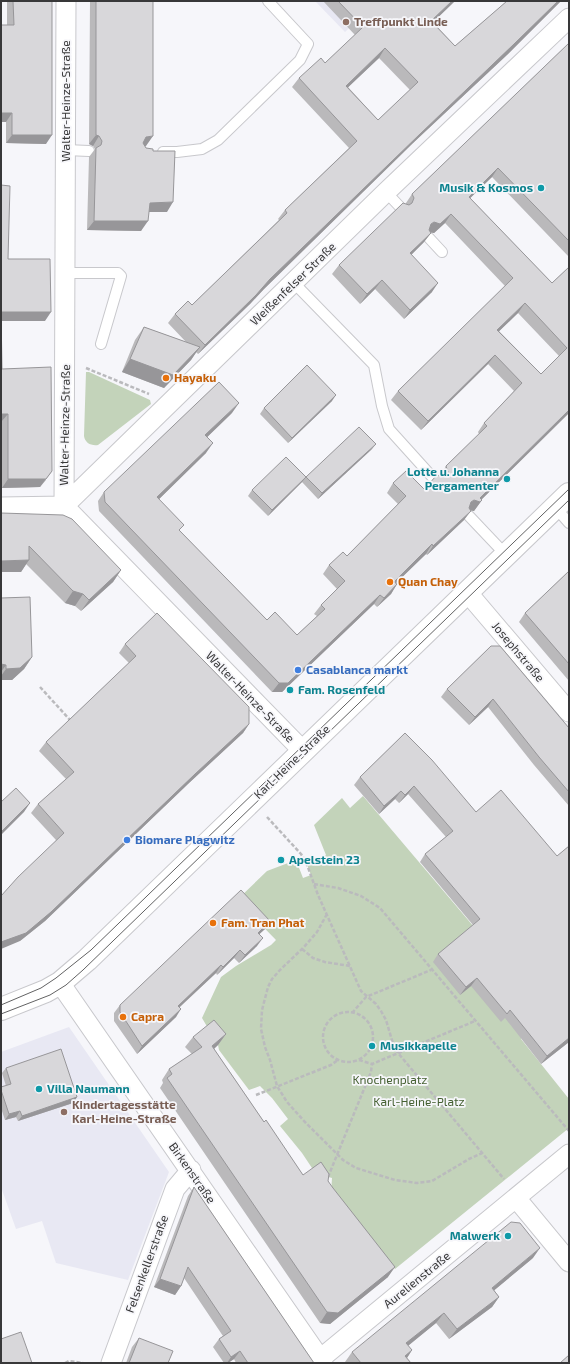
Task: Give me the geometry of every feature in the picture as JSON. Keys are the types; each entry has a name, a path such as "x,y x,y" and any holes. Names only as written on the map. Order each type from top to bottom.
{"street":[{"name":"Walter-Heinze-Straße","path":"66,1 66,367 64,506 303,751"},
{"name":"Weißenfelser Straße","path":"64,506 294,284 386,192 569,18"},
{"path":"1,507 64,506"},
{"name":"Karl-Heine-Straße","path":"1,1010 46,991 60,983 87,960 506,555 564,508"},
{"name":"Josephstraße","path":"467,592 569,712"},
{"name":"Birkenstraße","path":"60,983 322,1361"},
{"name":"Aurelienstraße","path":"322,1361 569,1154"},
{"name":"Felsenkellerstraße","path":"111,1363 175,1189 191,1170"},
{"path":"516,1198 569,1262"}],"lane":[{"path":"156,152 177,152 202,149 218,140 300,60 308,44 268,1"},
{"path":"66,150 89,151"},
{"path":"386,192 401,208"},
{"path":"429,238 442,252"},
{"path":"66,273 118,272 121,276 101,344"},
{"path":"294,284 374,365 382,406 389,429 435,480"},
{"path":"469,516 506,555"}],"path":[{"path":"66,367 84,367 157,397 167,407"},
{"path":"40,687 71,721"},
{"path":"252,800 301,854 306,862 314,884 361,991 366,997 376,1004 381,1011 386,1020 394,1047 505,1180 516,1198"},
{"path":"314,884 338,888 360,896 380,908 569,1131"},
{"path":"328,914 317,932 272,979 268,987 262,1010 261,1029 265,1047 277,1086 287,1102 343,1160 356,1168 395,1180 417,1183 432,1181 482,1153"},
{"path":"302,949 313,958 331,964 350,966"},
{"path":"352,1013 366,997 431,970"},
{"path":"352,1013 363,1018 370,1025 373,1035 371,1045 366,1054 358,1060 348,1062 338,1060 328,1053 323,1042 324,1031 330,1020 340,1014 352,1013"},
{"path":"358,1060 372,1064 475,1021"},
{"path":"256,1095 331,1065 338,1060"},
{"path":"328,1181 328,1177 337,1154 371,1072 372,1064"},
{"path":"66,1363 69,1361 83,1363"}],"shaded area":[{"name":"Treffpunkt Linde","path":"315,1 377,1 345,32"},
{"name":"Kindertagesstätte Karl-Heine-Straße","path":"69,1027 169,1172 128,1280 56,1263 42,1221 16,1229 1,1187 1,1052"}],"green space":[{"path":"86,372 89,372 150,400 151,404 98,445 89,444 84,436"},
{"name":"Karl-Heine-Platz","path":"363,796 474,927 475,983 522,1004 521,1039 569,1099 569,1128 395,1269 331,1193 332,1178 325,1176 322,1183 302,1153 280,1126 288,1119 272,1098 260,1086 249,1090 219,1050 218,1045 202,1018 221,977 271,945 276,940 237,900 267,871 296,860 303,878 311,875 306,862 326,855 314,825 342,798 350,808"}],"building":[{"path":"13,1 52,1 52,135 12,135 12,113 1,113 1,25 14,25"},
{"path":"96,1 153,1 153,136 146,137 143,143 146,148 153,149 153,151 175,151 173,202 150,203 148,221 94,221 96,148 101,145 102,141 99,136 96,135"},
{"path":"338,1 452,1 431,21 455,46 507,1 558,1 270,279 256,295 205,345 175,314 188,301 192,305 287,213 285,210 357,141 299,78 321,58 325,63 363,27","holes":["385,48 418,82 378,120 346,86"]},
{"path":"569,43 569,241 498,168 469,197 552,283 569,267 569,410 480,498 482,500 480,502 474,500 471,502 469,508 471,511 433,546 432,544 394,582 397,584 384,598 380,595 288,683 279,683 105,502 104,492 219,382 239,403 205,435 213,443 157,497 184,525 179,530 267,620 275,612 297,635 325,609 321,605 345,581 329,565 343,552 347,556 406,496 393,483 406,471 424,489 437,475 442,477 446,476 448,472 446,466 487,426 484,423 522,383 495,355 428,421 398,391 513,278 451,214 440,224 434,222 431,224 429,230 431,233 410,253 438,283 410,310 382,280 367,294 339,265 403,203 409,205 412,203 414,198 412,194","holes":["525,303 567,348 541,374 497,330"]},
{"path":"1,185 10,186 8,259 50,259 51,312 1,312"},
{"path":"1,312 2,369 51,367 52,471 46,479 8,479 8,414 1,414"},
{"path":"144,327 200,347 173,375 130,359"},
{"path":"307,365 336,395 292,438 264,408"},
{"path":"359,427 376,444 322,493 306,477"},
{"path":"286,457 306,477 272,510 252,490"},
{"path":"1,513 63,515 72,519 121,570 89,600 83,594 73,591 29,546 29,560 1,561"},
{"path":"569,571 569,664 525,613"},
{"path":"30,597 32,657 20,668 6,669 6,665 1,664 1,598"},
{"path":"157,613 249,707 249,724 51,912 26,933 1,942 1,896 18,877 64,833 38,804 74,772 46,742 136,656 125,644"},
{"path":"491,646 500,646 569,728 569,792 493,699 475,717 447,689"},
{"path":"405,733 432,760 476,812 501,790 557,856 569,846 569,1038 547,1056 510,1010 507,1014 477,978 466,987 438,954 480,919 425,854 453,831 414,786 405,795 401,791 384,806 360,777"},
{"path":"16,788 30,803 1,832 1,802"},
{"path":"241,890 270,921 258,933 263,938 245,955 240,950 223,967 221,965 178,1006 181,1009 142,1046 120,1012 120,1005"},
{"path":"214,1020 226,1034 212,1046 264,1122 266,1120 303,1175 321,1162 329,1174 328,1181 395,1267 338,1313 327,1312 167,1078 172,1074 169,1069 202,1047 193,1037"},
{"name":"Villa Naumann","path":"61,1049 77,1097 22,1116 20,1111 9,1114 1,1090 1,1087 11,1084 6,1068"},
{"path":"194,1187 314,1363 248,1363 240,1351 231,1357 219,1339 231,1331 188,1267 181,1286 160,1279"},
{"path":"511,1222 520,1223 540,1248 492,1288 499,1297 457,1329 444,1313 406,1343 412,1350 405,1356 411,1363 361,1363 352,1352"},
{"path":"21,1332 32,1363 1,1363 1,1339"},
{"path":"139,1338 173,1351 168,1363 129,1363"},
{"path":"569,1355 569,1363 560,1363"}],"tram line":[{"path":"1,1005 41,988 91,950 569,489"},
{"path":"1,1014 50,995 66,985 83,970 569,500"}],"place":[{"name":"Treffpunkt Linde","path":"346,22"},
{"name":"Musik & Kosmos","path":"541,188"},
{"name":"Hayaku","path":"166,378"},
{"name":"Lotte u. Johanna Pergamenter","path":"507,479"},
{"name":"Quan Chay","path":"390,582"},
{"name":"Casablanca markt","path":"298,670"},
{"name":"Fam. Rosenfeld","path":"290,690"},
{"name":"Biomare Plagwitz","path":"127,840"},
{"name":"Apelstein 23","path":"281,860"},
{"name":"Fam. Tran Phat","path":"213,923"},
{"name":"Capra","path":"123,1017"},
{"name":"Musikkapelle","path":"372,1046"},
{"name":"Villa Naumann","path":"39,1089"},
{"name":"Kindertagesstätte Karl-Heine-Straße","path":"64,1112"},
{"name":"Malwerk","path":"508,1236"}],"park label":[{"name":"Knochenplatz","path":"390,1080"}]}
